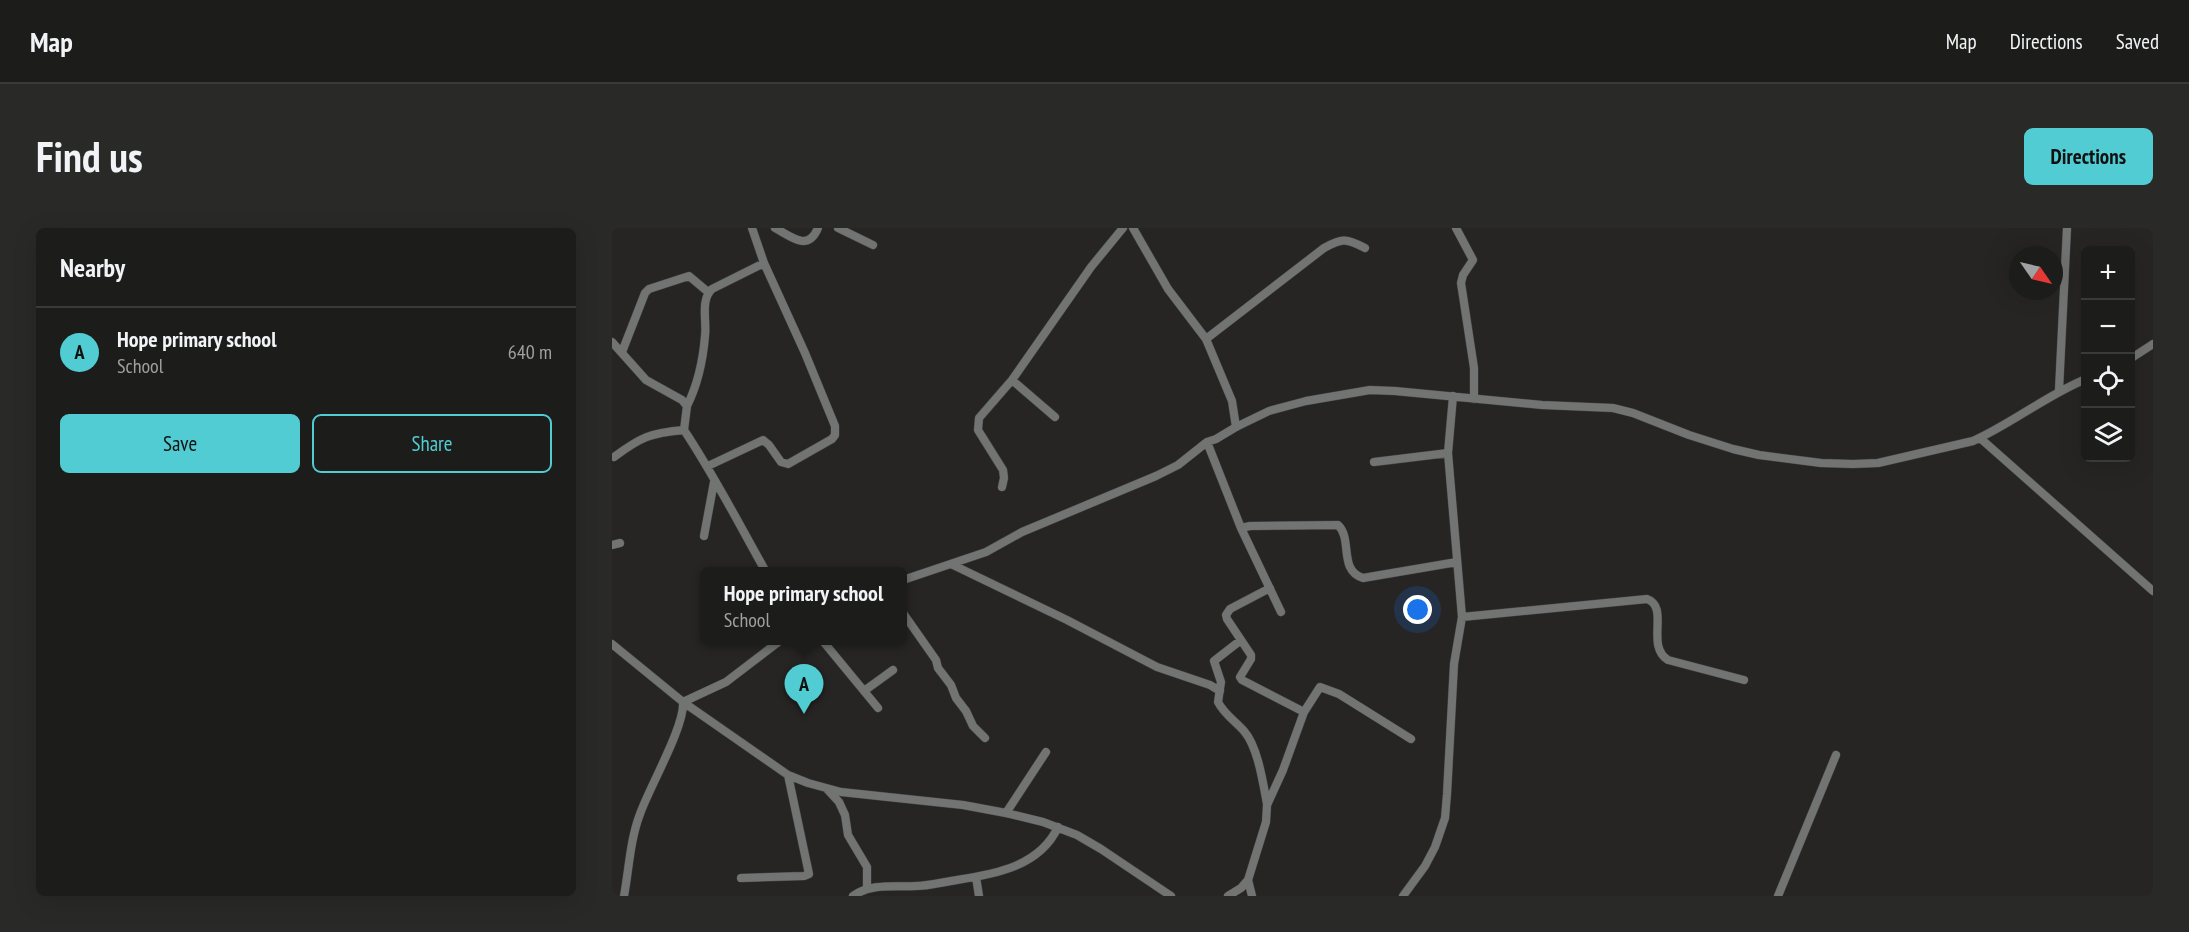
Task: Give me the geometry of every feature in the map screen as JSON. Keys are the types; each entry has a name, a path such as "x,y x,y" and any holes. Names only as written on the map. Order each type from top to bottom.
{"street":[{"path":"708,466 763,440 770,445 781,462 788,464 832,439 835,435 835,426 764,264 752,228"},
{"path":"775,228 807,242 812,240 818,228"},
{"path":"838,228 873,245"},
{"path":"1002,487 1003,470 978,430 979,417 1012,380 1091,267 1123,228"},
{"path":"1133,228 1168,289 1206,339 1232,401 1236,427"},
{"path":"1456,228 1473,260 1463,275 1461,283 1474,368 1474,399"},
{"path":"2059,390 2067,228"},
{"path":"1206,339 1324,248 1335,242 1346,240 1365,248"},
{"path":"763,567 714,482 708,466 684,430 687,405 696,384 700,366 705,335 705,303 708,292 764,264"},
{"path":"622,352 641,300 649,289 689,276 708,292"},
{"path":"612,342 646,380 687,405"},
{"path":"2135,356 2153,344"},
{"path":"1012,380 1055,417"},
{"path":"907,579 986,552 1022,532 1156,476 1178,465 1207,442 1216,440 1236,427 1269,411 1286,405 1370,390 1542,405 1613,408 1633,413 1698,438 1759,455 1821,463 1878,463 1980,438 2059,390 2081,381"},
{"path":"1403,896 1430,856 1440,835 1444,818 1454,664 1462,617 1448,453 1453,396"},
{"path":"615,457 646,436 658,432 684,430"},
{"path":"1980,438 2153,591"},
{"path":"1207,442 1241,528 1281,612"},
{"path":"1374,462 1448,453"},
{"path":"704,536 714,482"},
{"path":"1241,528 1338,525 1342,530 1349,566 1352,572 1363,578 1457,562"},
{"path":"953,565 1067,620 1156,667 1210,685 1220,691"},
{"path":"1270,588 1228,612 1227,619 1249,651 1251,659 1240,677 1242,681 1304,712"},
{"path":"1462,617 1647,599 1656,606 1658,648 1662,656 1668,660 1744,681"},
{"path":"907,619 936,660 938,668 951,686 973,726 985,738"},
{"path":"1228,896 1241,888 1248,880 1266,822 1267,805 1251,741 1219,706 1217,700 1221,682 1214,661 1241,640"},
{"path":"612,644 683,702 788,775 841,792 963,805 1006,813 1058,827 1101,849 1171,896"},
{"path":"683,702 726,682 774,645"},
{"path":"826,645 878,708"},
{"path":"864,691 892,670"},
{"path":"1267,805 1283,770 1304,712 1320,687 1339,694 1411,739"},
{"path":"624,896 639,815 681,719 683,702"},
{"path":"1006,813 1046,752"},
{"path":"1778,896 1836,755"},
{"path":"741,878 809,874 788,775"},
{"path":"826,788 839,802 845,814 848,835 867,867 867,888"},
{"path":"853,896 867,888 919,886 976,877 1014,867 1032,858 1052,840 1058,827"},
{"path":"976,877 979,896"},
{"path":"1248,880 1252,896"}],"place":[{"name":"Hope primary school","path":"804,714"}]}
